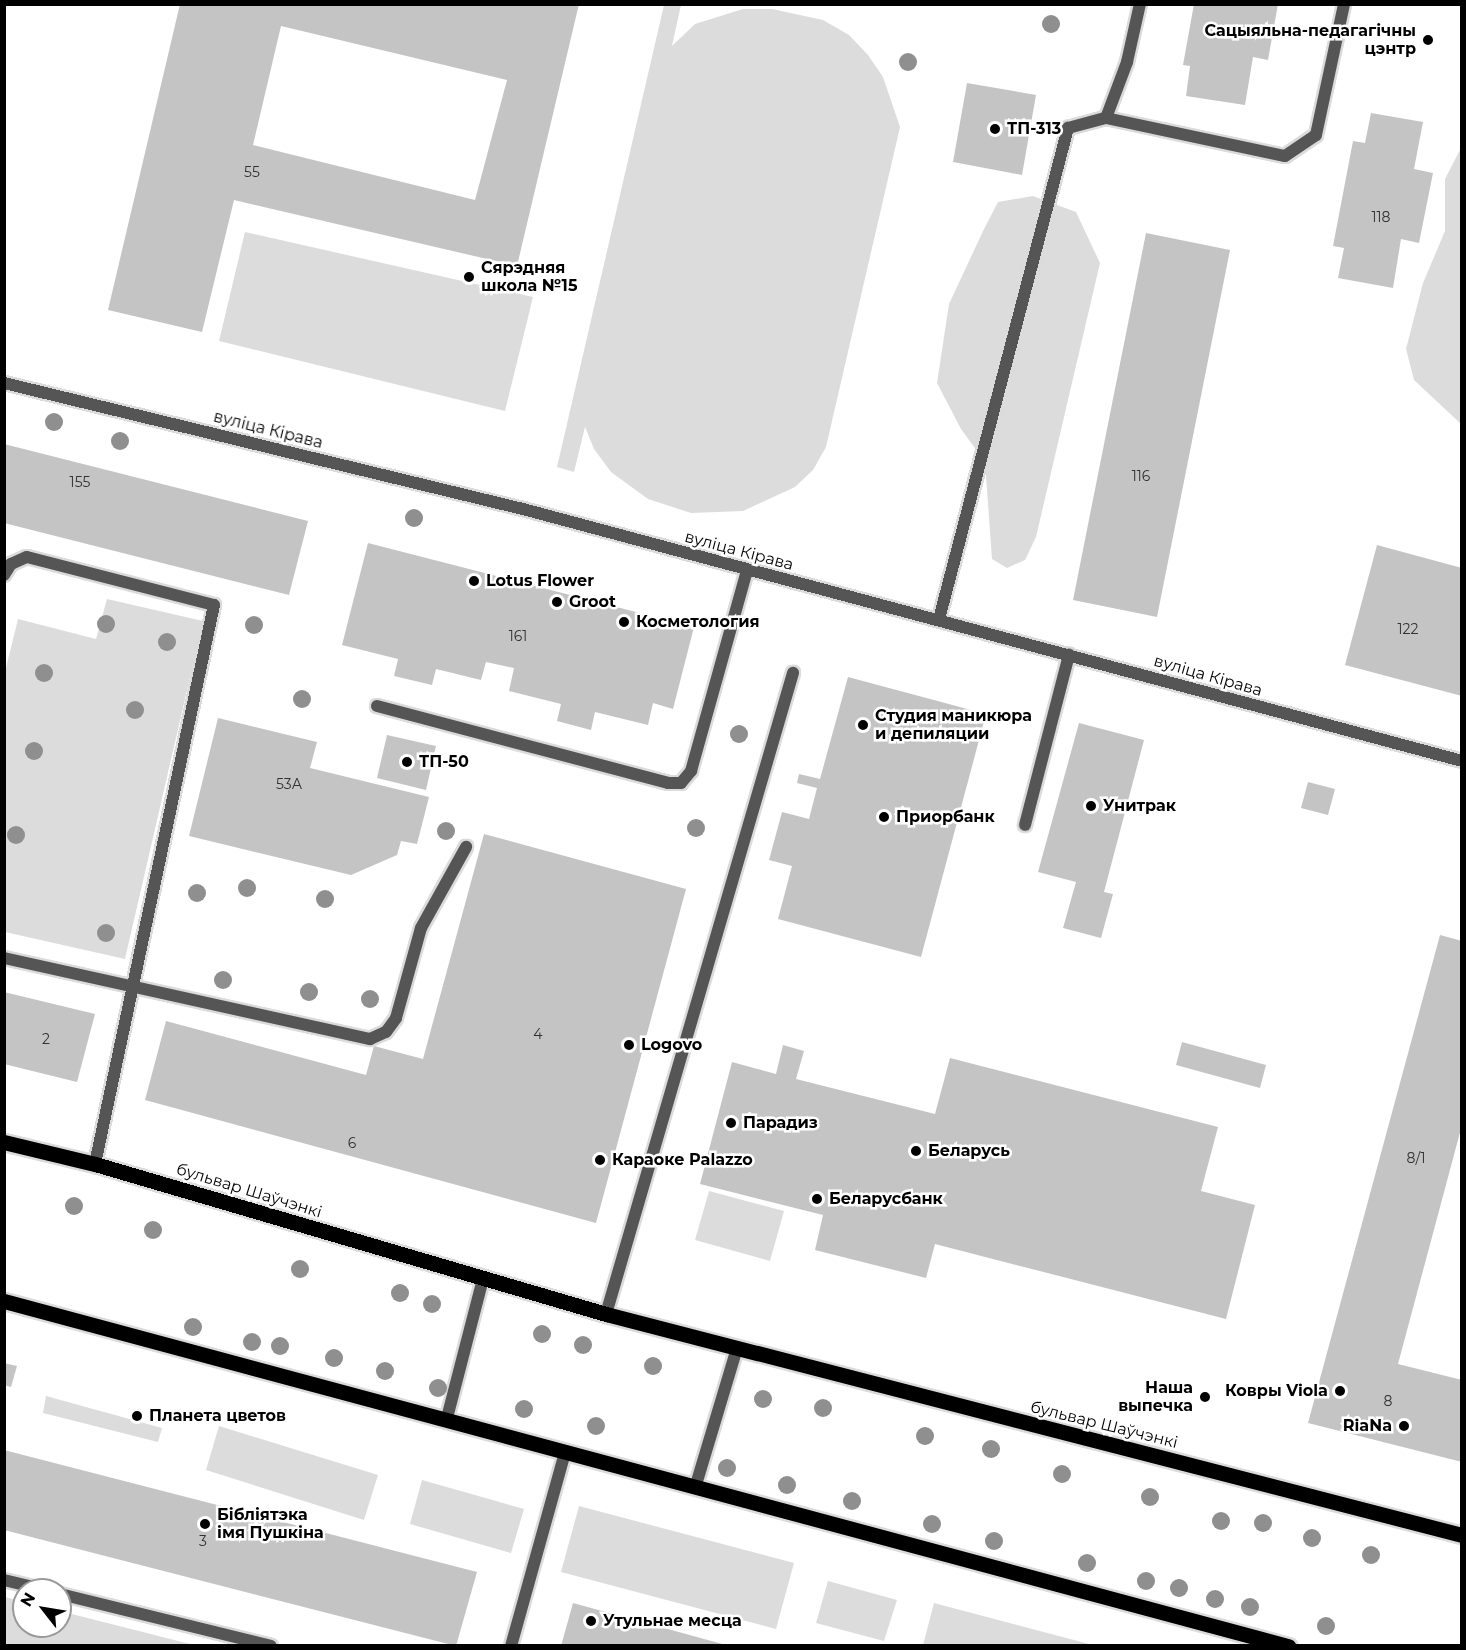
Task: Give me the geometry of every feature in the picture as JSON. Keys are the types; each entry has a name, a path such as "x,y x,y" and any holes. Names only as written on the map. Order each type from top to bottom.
{"main road":[{"name":"бульвар Шаўчэнкі","path":"4,1142 95,1164 606,1314 1461,1535"},
{"path":"4,1301 447,1418 695,1488 1288,1646"}],"street":[{"path":"1106,118 1127,62 1140,4"},
{"path":"939,619 1068,128 1106,118 1285,156 1316,135 1344,4"},
{"name":"вуліца Кірава","path":"4,383 523,509 1461,761"},
{"path":"4,575 11,564 27,557 214,605 131,984 95,1164"},
{"path":"377,706 668,783 681,783 691,771 747,570"},
{"path":"1025,825 1069,655"},
{"path":"606,1314 793,673"},
{"path":"4,958 131,984 370,1039 386,1032 396,1018 421,928 466,847"},
{"path":"447,1418 483,1279"},
{"path":"695,1488 737,1348"},
{"path":"511,1646 564,1452"},
{"path":"72,1597 271,1646"}],"shaded area":[{"path":"664,5 681,5 672,46 695,24 743,9 772,9 823,20 849,35 868,55 883,77 900,127 826,447 813,470 795,487 743,511 691,513 648,499 611,472 594,449 585,427 574,472 557,467"},
{"path":"1461,148 1461,424 1414,380 1406,349 1423,283 1445,231 1445,179"},
{"path":"1033,196 1076,212 1100,263 1036,537 1025,560 1007,568 992,559 985,462 961,429 937,383 949,304 984,229 998,202"},
{"path":"245,232 533,297 505,411 219,341"},
{"path":"107,599 203,621 125,959 5,932 4,676 18,619 96,639"},
{"path":"709,1191 784,1211 770,1261 695,1240"},
{"path":"46,1396 162,1428 158,1442 43,1413"},
{"path":"219,1426 378,1475 364,1520 206,1470"},
{"path":"422,1480 524,1509 511,1553 410,1524"},
{"path":"579,1506 794,1563 776,1629 561,1572"},
{"path":"828,1581 897,1600 884,1641 816,1623"},
{"path":"5,1597 12,1599 12,1638 72,1638 72,1614 194,1645 5,1645"},
{"path":"934,1603 1093,1645 923,1645"}],"building":[{"path":"180,4 579,4 517,266 234,200 202,332 108,310","holes":["281,26 507,80 475,200 253,145"]},
{"path":"1194,4 1278,4 1268,60 1253,57 1245,105 1186,96 1190,66 1183,65"},
{"name":"ТП-313","path":"967,83 1036,95 1022,175 953,162"},
{"path":"1371,113 1423,122 1414,169 1433,173 1419,243 1401,239 1393,288 1338,278 1344,248 1333,246 1353,141 1365,143"},
{"path":"1146,233 1230,250 1157,617 1073,600"},
{"path":"4,444 308,521 289,595 4,523"},
{"path":"368,543 694,627 673,709 653,703 648,725 595,712 591,730 557,721 561,704 509,691 514,668 486,662 481,680 436,669 432,685 394,676 398,659 342,645"},
{"path":"1377,545 1462,568 1462,696 1345,665"},
{"name":"Приорбанк","path":"848,677 986,714 921,957 778,919 792,866 769,860 782,812 809,819 817,788 797,783 799,774 820,779"},
{"path":"218,718 317,742 310,768 429,797 417,844 401,841 397,855 351,875 189,836"},
{"name":"Унитрак","path":"1079,723 1144,740 1104,892 1113,894 1101,938 1063,928 1076,882 1038,872"},
{"name":"ТП-50","path":"387,735 436,746 426,790 377,778"},
{"path":"1308,782 1335,789 1328,815 1301,808"},
{"path":"484,834 686,889 596,1223 145,1100 166,1021 366,1075 374,1046 423,1059"},
{"path":"1440,935 1462,941 1462,1125 1398,1364 1462,1380 1462,1462 1308,1423"},
{"path":"4,992 95,1014 77,1082 4,1064"},
{"path":"1182,1042 1266,1065 1260,1088 1176,1065"},
{"path":"783,1045 804,1051 796,1079 935,1114 950,1058 1218,1127 1201,1191 1255,1205 1226,1319 935,1244 926,1278 815,1250 823,1215 700,1184 732,1062 776,1074"},
{"path":"4,1363 17,1366 11,1387 4,1385"},
{"path":"4,1450 477,1572 456,1646 4,1530"},
{"path":"573,1603 726,1645 726,1646 561,1646"}],"place":[{"name":"Сацыяльна-педагагічны цэнтр","path":"1428,40"},
{"name":"ТП-313","path":"995,129"},
{"name":"Сярэдняя школа №15","path":"469,277"},
{"name":"Lotus Flower","path":"474,581"},
{"name":"Groot","path":"557,602"},
{"name":"Косметология","path":"624,622"},
{"name":"Студия маникюра и депиляции","path":"863,725"},
{"name":"ТП-50","path":"407,762"},
{"name":"Унитрак","path":"1091,806"},
{"name":"Приорбанк","path":"884,817"},
{"name":"Logovo","path":"629,1045"},
{"name":"Парадиз","path":"731,1123"},
{"name":"Беларусь","path":"916,1151"},
{"name":"Караоке Palazzo","path":"600,1160"},
{"name":"Беларусбанк","path":"817,1199"},
{"name":"Ковры Viola","path":"1340,1391"},
{"name":"Наша выпечка","path":"1205,1397"},
{"name":"Планета цветов","path":"137,1416"},
{"name":"RiaNa","path":"1404,1426"},
{"name":"Бібліятэка імя Пушкіна","path":"205,1524"},
{"name":"Утульнае месца","path":"591,1621"}]}
